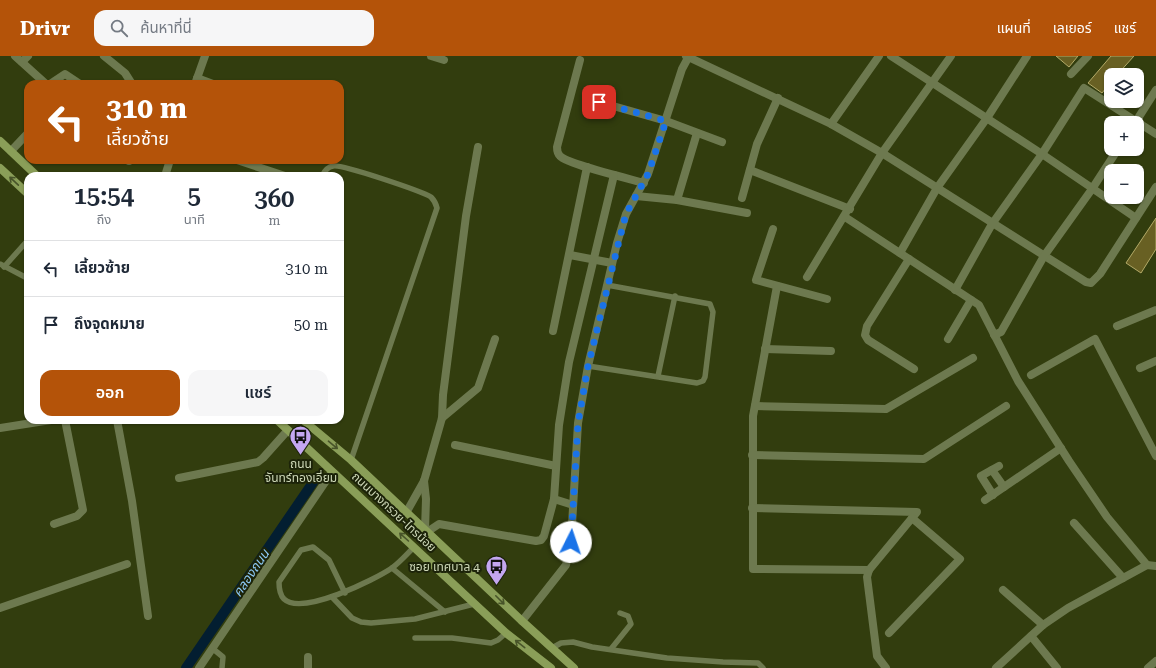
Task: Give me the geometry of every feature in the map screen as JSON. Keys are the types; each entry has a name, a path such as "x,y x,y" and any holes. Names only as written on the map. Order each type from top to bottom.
{"main road":[{"path":"0,141 24,164"},
{"path":"25,164 33,172"},
{"path":"0,168 24,190"},
{"name":"ถนนบางกรวย-ไทรน้อย","path":"281,424 474,604 506,633 550,668"},
{"name":"ถนนบางกรวย-ไทรน้อย","path":"308,424 351,460 406,513 574,668"}],"street":[{"path":"15,56 42,80"},
{"path":"22,62 28,56"},
{"path":"104,56 125,73 129,80"},
{"path":"196,80 205,56"},
{"path":"431,56 444,60"},
{"path":"522,621 566,565 571,542 578,423 588,366 612,263 626,214 644,183 688,56 831,124 882,153 992,224 1086,282 1091,282 1100,274 1156,187"},
{"path":"831,124 879,56"},
{"path":"891,56 1042,154 1136,218"},
{"path":"807,277 850,209 882,153 933,84 951,56"},
{"path":"900,253 937,188 987,118 1027,56"},
{"path":"1071,74 1088,56"},
{"path":"580,60 557,147 558,153 561,157 587,167 644,183"},
{"path":"56,80 65,74 74,80"},
{"path":"955,290 992,224 1042,154 1084,88 1126,116"},
{"path":"1139,116 1156,90"},
{"path":"742,198 757,144 778,98"},
{"path":"599,102 666,121 722,142"},
{"path":"1144,127 1156,134"},
{"path":"678,200 697,133"},
{"path":"11,151 24,138"},
{"path":"406,513 424,481 442,418 443,395 466,216 478,147"},
{"path":"994,335 1001,332 1044,256 1092,189 1113,156"},
{"path":"249,164 273,172"},
{"path":"553,332 587,167"},
{"path":"750,170 850,209"},
{"path":"424,481 426,531 439,524 536,541 541,540 544,536 554,499 559,425 569,362 614,175"},
{"path":"636,196 678,200 747,213"},
{"path":"844,217 979,305 1018,381 1061,448 1107,517 1147,565"},
{"path":"774,229 756,280 827,299"},
{"path":"570,255 612,263"},
{"path":"909,259 867,326 865,335 868,340 914,369"},
{"path":"777,286 755,406 752,454 753,569 869,570"},
{"path":"948,339 971,300"},
{"path":"1117,326 1156,310"},
{"path":"442,418 478,388 495,339"},
{"path":"1031,375 1095,339 1156,456"},
{"path":"765,349 831,351"},
{"path":"755,406 886,409 973,358"},
{"path":"1140,368 1156,361"},
{"path":"752,454 924,459 1006,406"},
{"path":"0,428 26,424"},
{"path":"54,524 77,516 83,510 66,424"},
{"path":"118,424 132,501 148,616"},
{"path":"179,478 258,462 288,430"},
{"path":"455,445 556,466"},
{"path":"985,500 1061,448"},
{"path":"993,495 981,477 995,468 1004,487"},
{"path":"200,668 212,648 332,472"},
{"path":"554,499 573,505"},
{"path":"752,508 917,512 869,570 866,577 877,656 886,668"},
{"path":"889,632 960,559 912,518"},
{"path":"1074,523 1123,578"},
{"path":"0,608 126,564"},
{"path":"996,668 1043,625 1068,608 1147,565 1156,566"},
{"path":"1003,590 1043,625"},
{"path":"1031,636 1056,668"},
{"path":"308,657 308,668"},
{"path":"1148,668 1156,661"}],"lane":[{"path":"325,172 327,169 335,165 424,194 432,198 437,208 351,460"},
{"path":"24,244 2,265 24,275"},
{"path":"588,366 696,383 703,381 706,377 713,308 710,304 675,296 608,285"},
{"path":"658,376 675,296"},
{"path":"345,592 329,560 313,547 301,550 280,578 279,588 282,596 290,602 296,604 333,598 345,592 392,568 414,547"},
{"path":"392,568 445,612"},
{"path":"333,598 352,618 361,622 371,623 415,618 474,604"},
{"path":"611,649 631,624 628,616 620,614"},
{"path":"415,638 452,638 491,643 498,640 506,633"},
{"path":"552,648 561,643 573,642 667,658 758,663 763,668"},
{"path":"212,648 223,657 222,668"}],"building":[{"path":"1056,56 1078,56 1069,67"},
{"path":"1111,56 1134,56 1123,68 1104,68 1104,91 1102,93 1088,83"},
{"path":"1156,218 1156,249 1141,273 1126,263"}],"waterway":[{"name":"คลองถนน","path":"186,668 316,478"}],"place":[{"name":"ถนน จันทร์ทองเอี่ยม","path":"301,456"},
{"name":"ซอย เทศบาล 4","path":"496,586"}],"route":[{"path":"571,542 578,423 588,366 617,243 626,214 648,174 666,121 599,102"}]}
